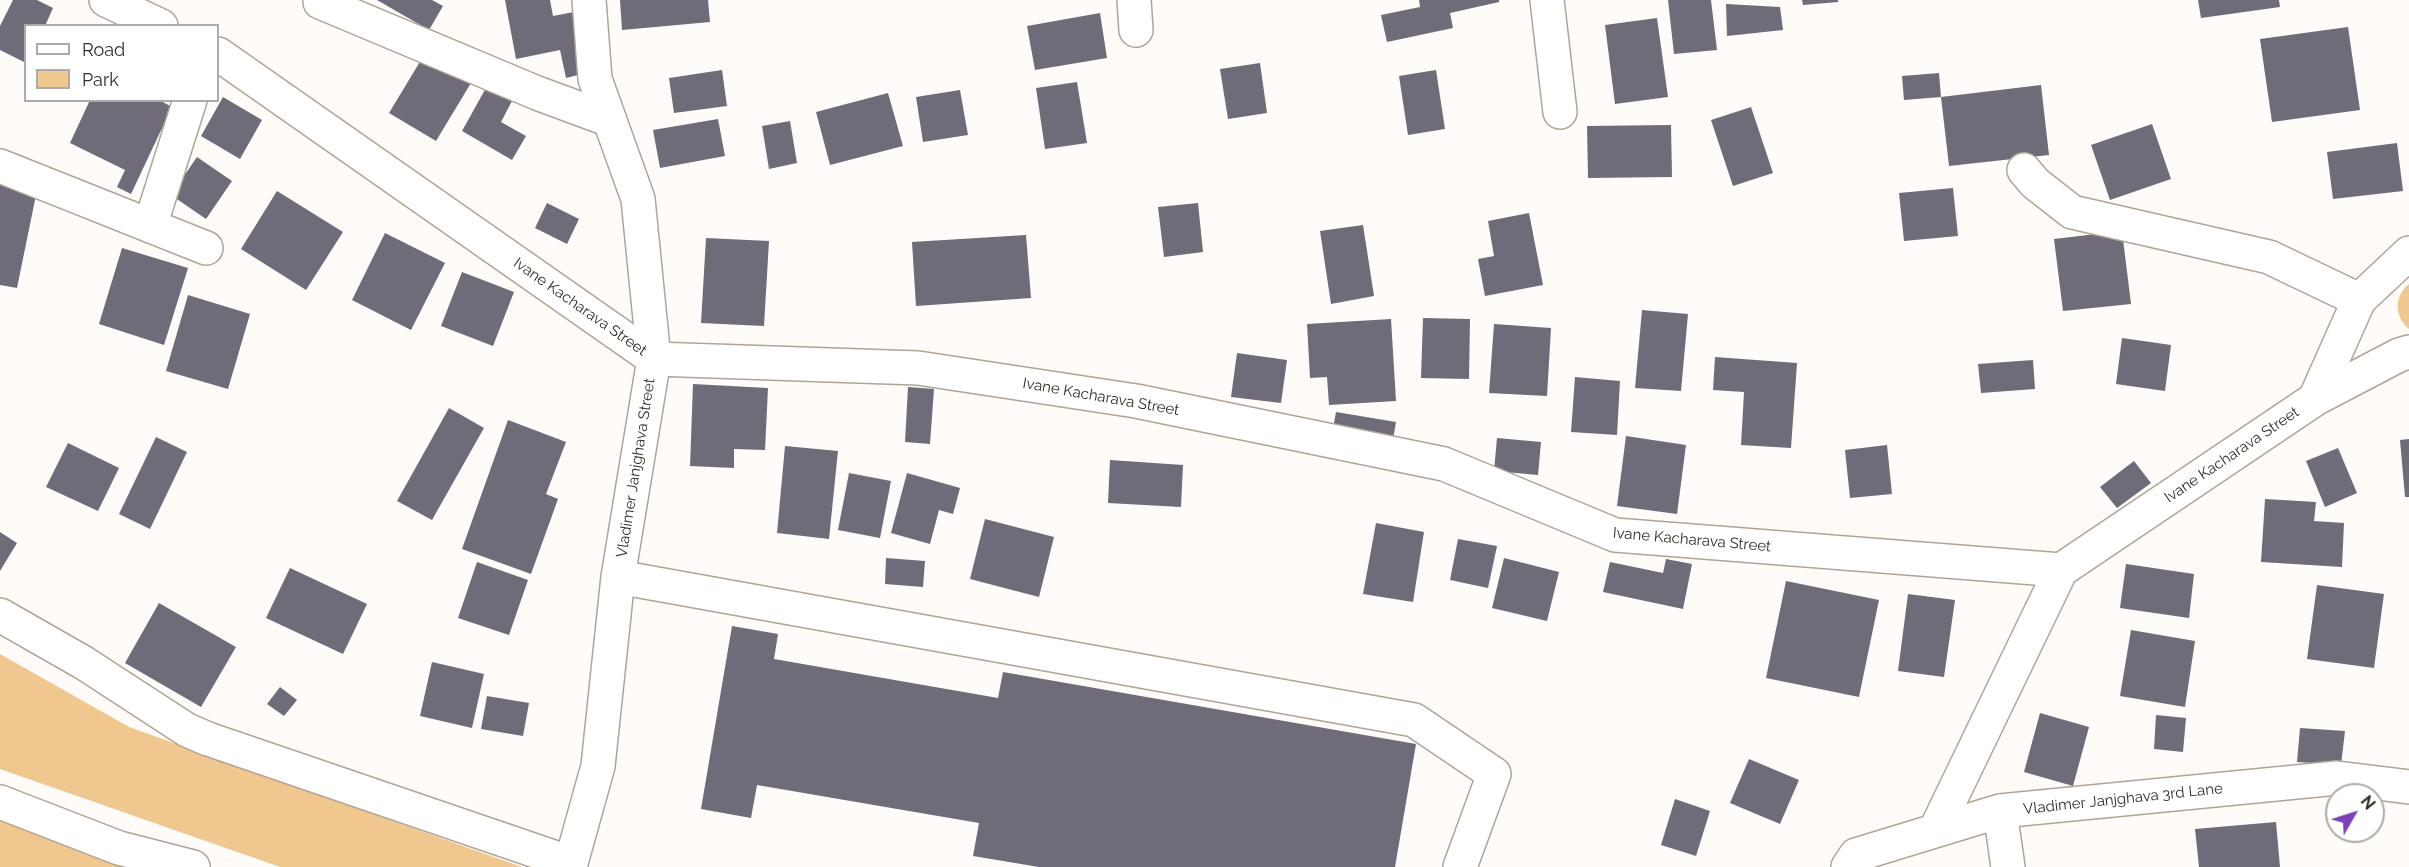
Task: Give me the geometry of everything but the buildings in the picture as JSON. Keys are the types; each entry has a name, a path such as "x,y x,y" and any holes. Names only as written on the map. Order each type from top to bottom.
{"street":[{"path":"106,0 157,24"},
{"path":"320,0 320,2 537,93 610,120"},
{"name":"Vladimer Janjghava Street","path":"569,865 598,766 618,577 654,358 638,199 595,79 589,0"},
{"path":"1547,0 1560,111"},
{"name":"Ivane Kacharava Street","path":"219,55 654,358 918,368 1136,401 1444,464 1615,535 2061,570 2314,399 2409,352"},
{"path":"150,226 189,102"},
{"path":"0,166 206,248"},
{"path":"2024,170 2035,183 2072,212 2268,257 2360,300"},
{"path":"2314,399 2360,300 2409,253"},
{"path":"1935,831 2061,570"},
{"path":"618,577 1414,720 1494,774 1460,867"},
{"path":"0,615 84,663 187,730 569,865"},
{"name":"Vladimer Janjghava 3rd Lane","path":"1848,867 1856,855 2000,811 2337,778 2409,787"},
{"path":"0,802 119,848 192,867"},
{"path":"2000,811 2008,867"}],"green space":[{"path":"2409,284 2409,329 2401,319 2398,301"},
{"path":"0,654 129,727 522,867 280,867 0,769"},
{"path":"0,821 145,867 0,867"}]}
